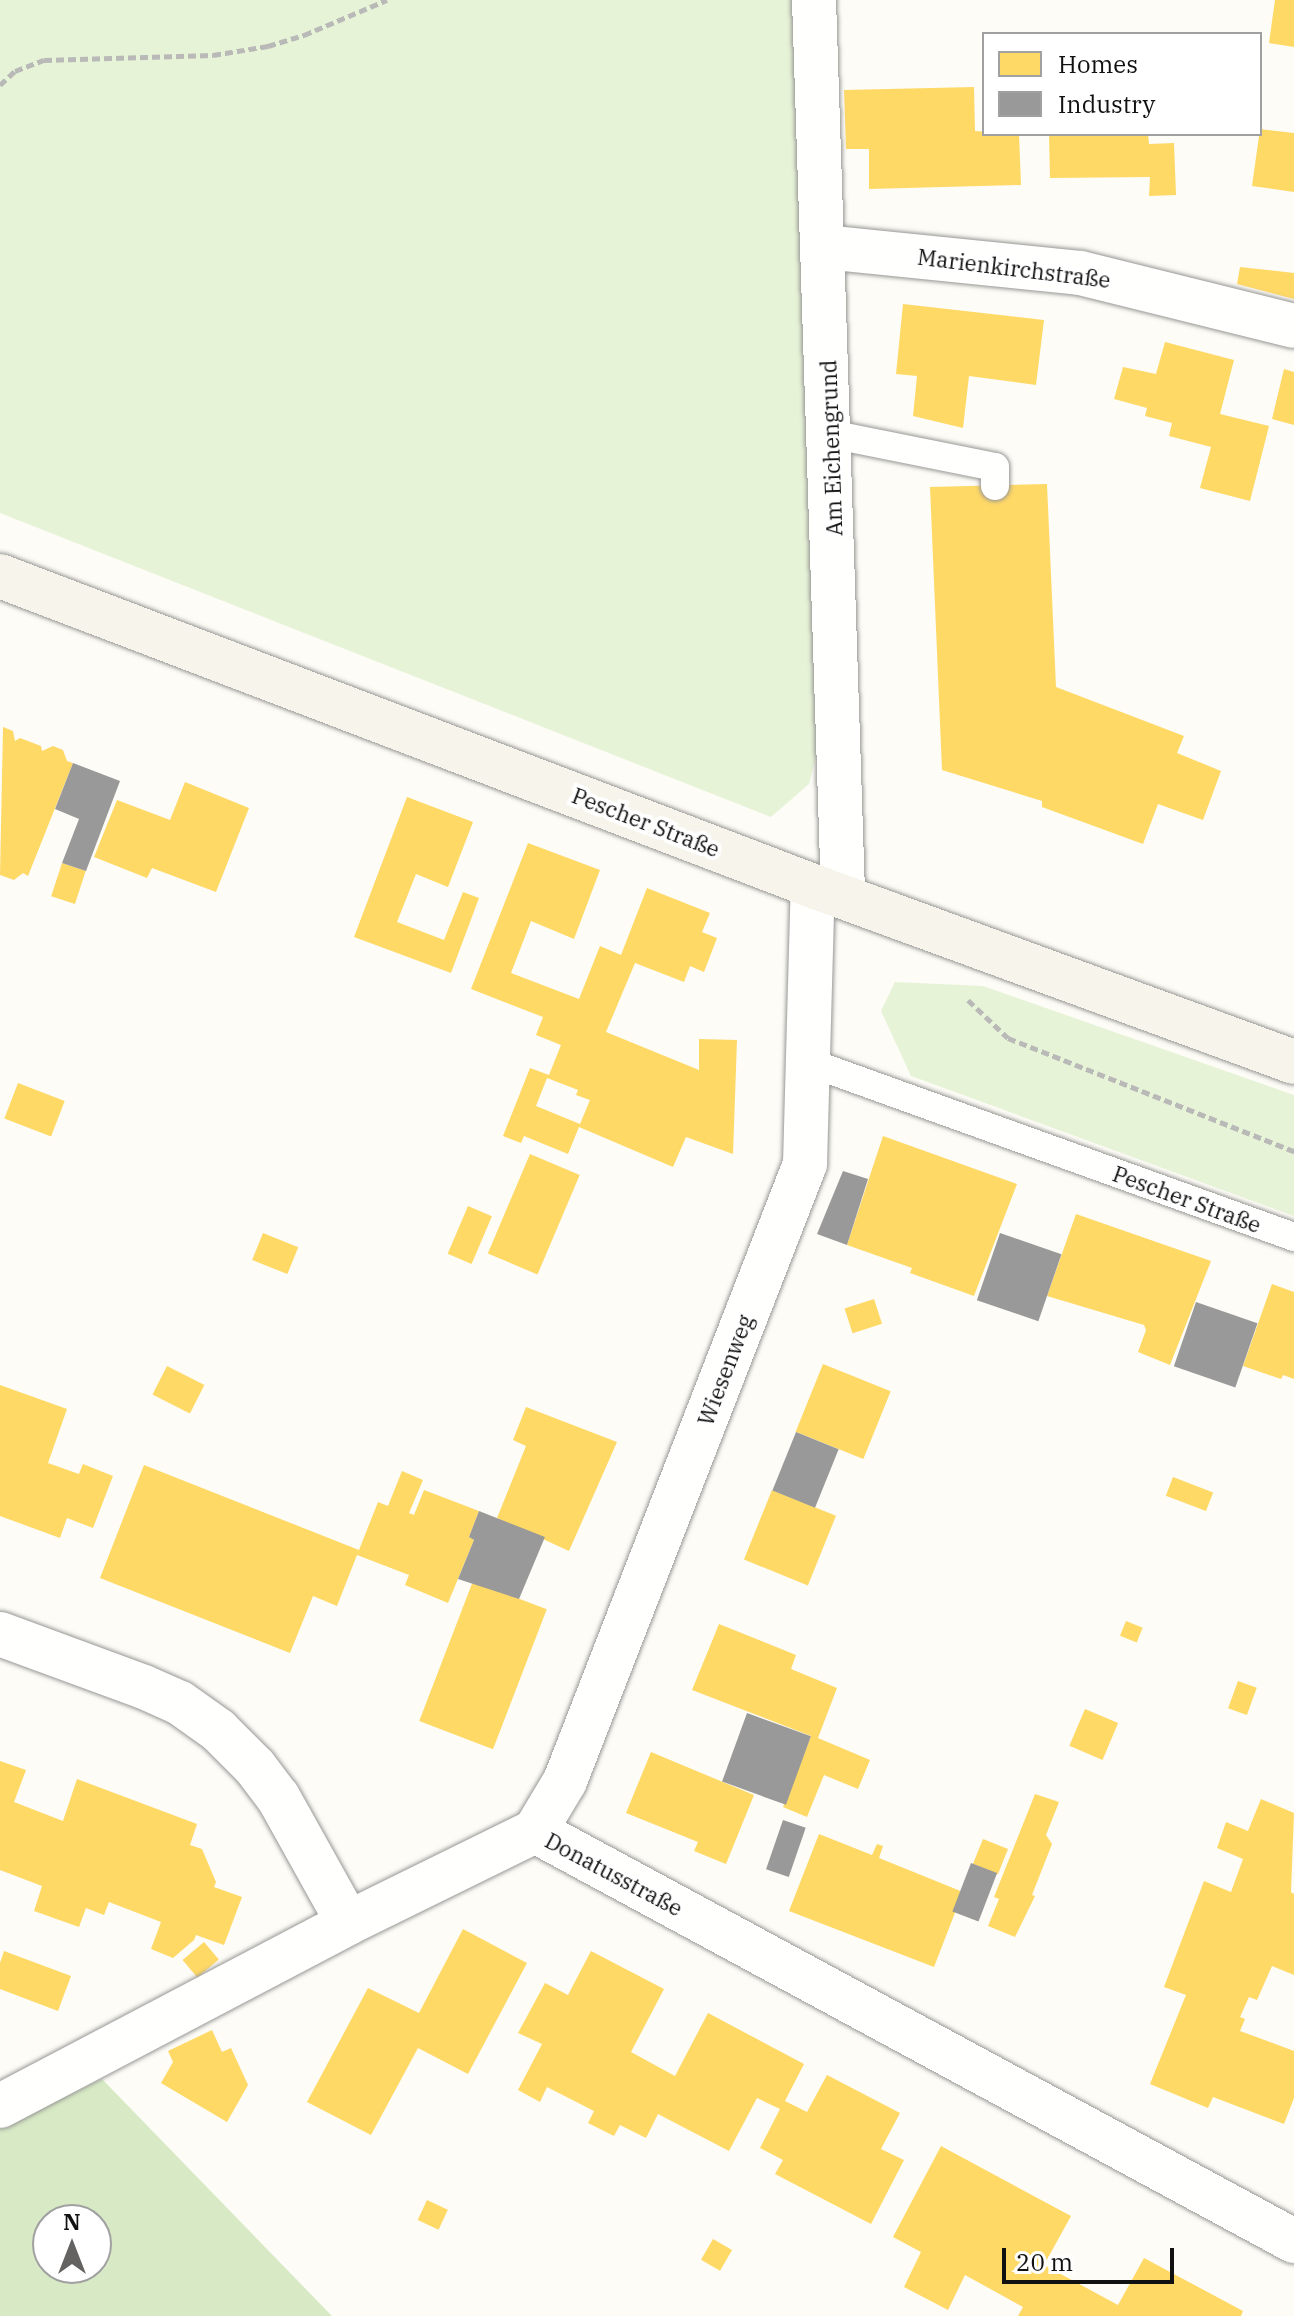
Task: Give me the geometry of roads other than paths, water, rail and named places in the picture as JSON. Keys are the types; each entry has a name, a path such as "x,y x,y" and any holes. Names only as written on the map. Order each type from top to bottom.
{"main road":[{"name":"Pescher Straße","path":"0,576 828,891 1294,1062"}],"street":[{"name":"Am Eichengrund","path":"814,0 830,434 828,891"},
{"name":"Marienkirchstraße","path":"825,247 1080,273 1294,326"},
{"name":"Wiesenweg","path":"535,1831 565,1781 805,1164 808,1062 828,891"},
{"path":"0,1634 144,1687 180,1703 218,1730 255,1767 278,1797 348,1923"},
{"name":"Donatusstraße","path":"0,2106 348,1923 535,1831 1294,2241"}],"lane":[{"path":"830,434 995,467 995,486"},
{"name":"Pescher Straße","path":"808,1062 1294,1237"}]}
